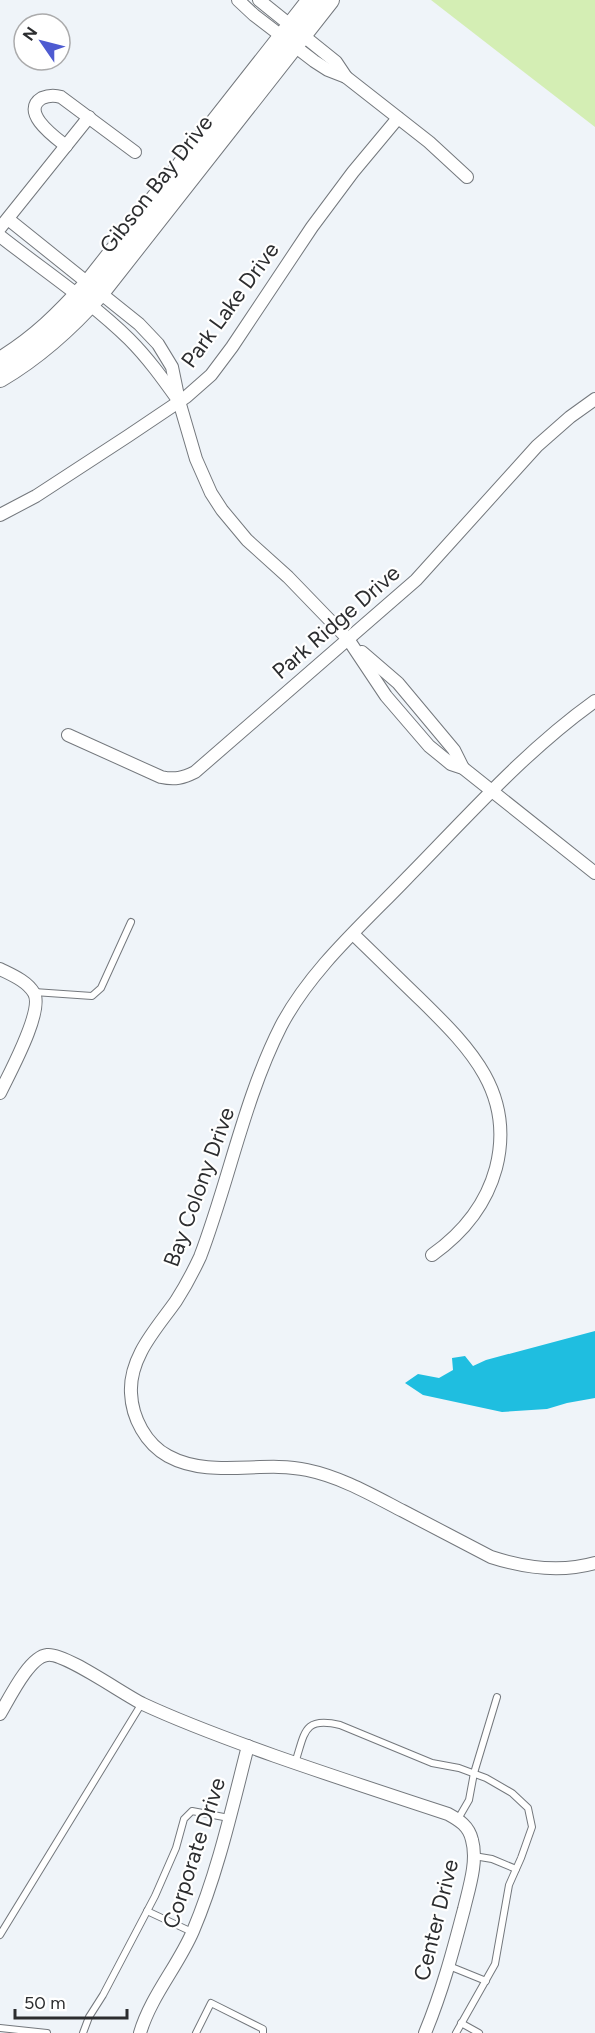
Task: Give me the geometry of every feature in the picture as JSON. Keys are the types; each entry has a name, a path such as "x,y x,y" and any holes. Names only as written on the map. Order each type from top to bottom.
{"street":[{"path":"238,0 293,36"},
{"path":"259,0 328,70 346,77 429,142 467,177"},
{"name":"Gibson Bay Drive","path":"293,36 311,0"},
{"name":"Gibson Bay Drive","path":"0,378 38,354 58,337 89,294 293,36 330,0"},
{"path":"66,146 40,123 35,111 40,99 54,95 69,102 135,152"},
{"path":"88,117 4,224 89,294 141,352 179,401"},
{"name":"Park Lake Drive","path":"0,515 36,496 179,401 203,382 221,363 312,227 353,172 398,118"},
{"path":"0,236 55,279 89,294 139,324 158,344 172,367 179,401 196,459 222,510 246,540 288,577 348,639 398,683 454,750 463,768"},
{"name":"Gibson Bay Drive","path":"0,361 42,332 89,294"},
{"name":"Park Ridge Drive","path":"68,735 161,777 173,779 195,772 423,572 537,446 595,399"},
{"path":"348,639 386,696 440,756 451,764 463,768 559,842 595,873"},
{"name":"Bay Colony Drive","path":"595,701 492,791 353,934 295,1002 271,1049 256,1088 200,1257 184,1289 140,1353 133,1372 130,1392 133,1411 141,1429 152,1444 166,1455 183,1463 201,1467 262,1466 306,1469 347,1483 491,1557 530,1568 570,1568 595,1563"},
{"path":"409,723 422,711"},
{"path":"353,934 463,1042 485,1074 497,1109 500,1143 496,1168 488,1191 481,1205 463,1229 432,1254"},
{"path":"0,969 20,979 34,992 36,999 32,1024 0,1093"},
{"path":"0,1714 36,1660 52,1655 78,1666 142,1703 195,1727 448,1814 458,1820"},
{"name":"Corporate Drive","path":"140,2033 151,2006 184,1950 212,1881 248,1746"},
{"name":"Center Drive","path":"425,2033 449,1966 467,1895 474,1845 470,1832 458,1820"}],"lane":[{"path":"34,992 92,996 97,993 130,922"},
{"path":"458,1820 469,1800 474,1773 497,1697"},
{"path":"0,1935 142,1703"},
{"path":"295,1763 306,1731 313,1723 325,1721 432,1763 486,1778 512,1793 528,1808 532,1827 509,1885 495,1964 456,2033"},
{"path":"83,2033 147,1911 176,1848 184,1819 192,1811 230,1818"},
{"path":"473,1856 492,1859 516,1869"},
{"path":"147,1911 192,1932"},
{"path":"449,1966 486,1981"},
{"path":"196,2033 211,2004 263,2031"},
{"path":"461,2023 479,2033"},
{"path":"0,2028 46,2033"}],"green space":[{"path":"431,0 595,0 595,127"}],"water":[{"path":"595,1331 595,1398 547,1409 502,1412 423,1395 405,1383 418,1374 439,1378 453,1370 452,1358 465,1356 473,1366 486,1360"}]}
